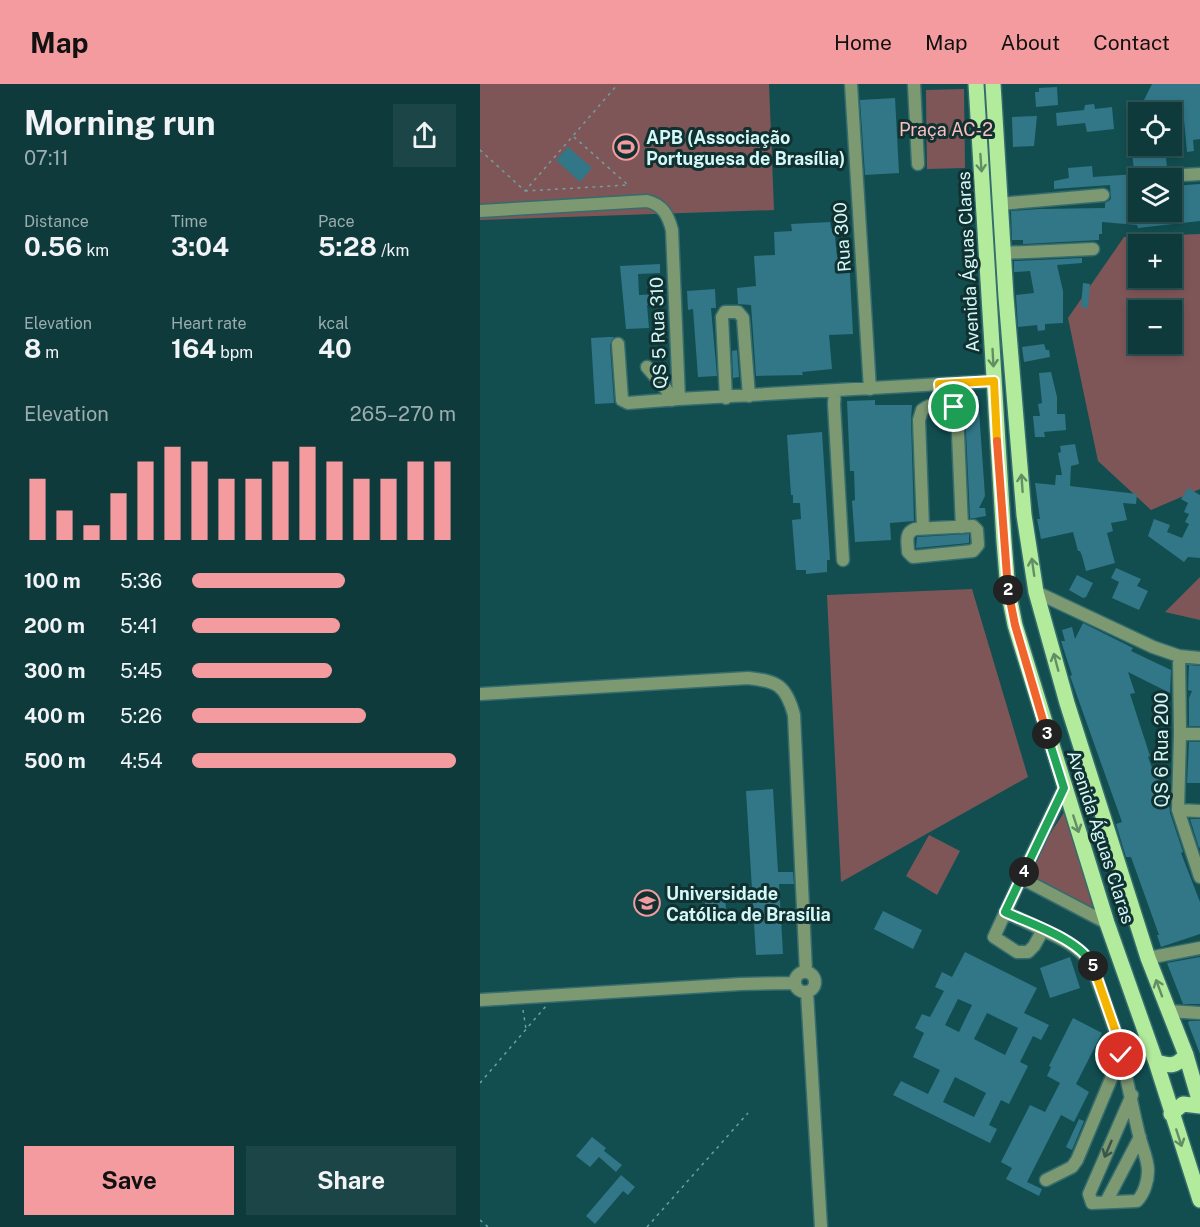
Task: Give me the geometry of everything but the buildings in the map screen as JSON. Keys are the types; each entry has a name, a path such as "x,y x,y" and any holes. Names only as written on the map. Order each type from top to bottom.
{"main road":[{"name":"Avenida Águas Claras","path":"976,84 1004,541 1008,590 1015,625 1107,923 1156,1062 1200,1200"},
{"name":"Avenida Águas Claras","path":"993,84 1002,253 1024,515 1036,592 1067,704 1148,958 1186,1055 1200,1104"},
{"path":"1004,541 1029,541"},
{"path":"1039,708 1053,710 1067,704"},
{"path":"1156,1062 1174,1065 1180,1063 1186,1055"},
{"path":"1171,1114 1183,1104 1200,1104"}],"street":[{"name":"Rua 300","path":"851,84 870,388"},
{"path":"914,84 918,164"},
{"path":"1182,175 1200,174"},
{"path":"999,204 1103,195"},
{"name":"QS 5 Rua 310","path":"480,211 646,201 659,206 669,219 672,231 675,400 994,381"},
{"path":"1002,253 1093,249"},
{"path":"726,398 722,317 725,312 738,312 743,318 748,396"},
{"path":"618,344 622,400 628,403 675,400"},
{"path":"647,367 675,400"},
{"path":"935,385 936,404"},
{"path":"835,390 843,560"},
{"path":"923,528 919,420 922,410 936,404 954,407 957,410 962,527"},
{"path":"973,526 976,529 978,544 973,551 911,556 908,552 908,533 923,528 973,526"},
{"path":"1036,592 1153,647 1179,656 1200,658"},
{"path":"1041,609 1058,602"},
{"name":"QS 6 Rua 200","path":"1179,656 1178,810 1200,874"},
{"path":"480,694 748,678 764,680 780,686 790,702 794,715 806,972 814,979 812,989 807,992 801,991 795,983 797,974 806,972"},
{"path":"1180,734 1200,734"},
{"path":"1043,930 1032,949 1026,953 1017,952 994,937 1064,788"},
{"path":"1178,810 1200,811"},
{"path":"1021,878 1107,923"},
{"path":"1005,912 1071,943 1083,952 1091,963 1121,1047 1121,1055 1132,1095 1148,1170 1147,1182 1137,1201 1092,1203 1089,1194 1132,1095"},
{"path":"1148,958 1200,948"},
{"path":"480,1000 741,984 795,983"},
{"path":"807,992 821,1227"},
{"path":"1168,1011 1200,1013"},
{"path":"1046,1180 1071,1167 1077,1160 1121,1055"},
{"path":"1106,1202 1140,1137"}],"path":[{"path":"525,191 618,84"},
{"path":"480,150 525,191 628,185 573,135"},
{"path":"480,1083 555,996"},
{"path":"521,997 526,1030"},
{"path":"647,1227 748,1113"},
{"path":"480,1220 488,1227"}],"green space":[{"name":"APB (Associação Portuguesa de Brasília)","path":"480,84 769,84 774,210 480,220"},
{"name":"Praça AC-2","path":"964,89 965,168 927,169 926,90"},
{"path":"1200,234 1200,489 1151,510 1098,461 1068,318 1124,237 1128,237 1128,288 1182,288 1182,235"},
{"path":"1200,577 1200,620 1165,612"},
{"path":"972,589 1028,777 841,882 827,595"},
{"path":"1065,811 1100,919 1021,878"},
{"path":"929,835 960,851 937,895 906,876"}],"place":[{"name":"APB (Associação Portuguesa de Brasília)","path":"626,147"},
{"name":"Universidade Católica de Brasília","path":"647,903"}],"route":[{"path":"954,407 941,404 939,384 994,381 1008,590 1015,625 1064,788 1005,912 1071,943 1083,952 1091,963 1107,1004 1121,1047 1121,1055"}]}
